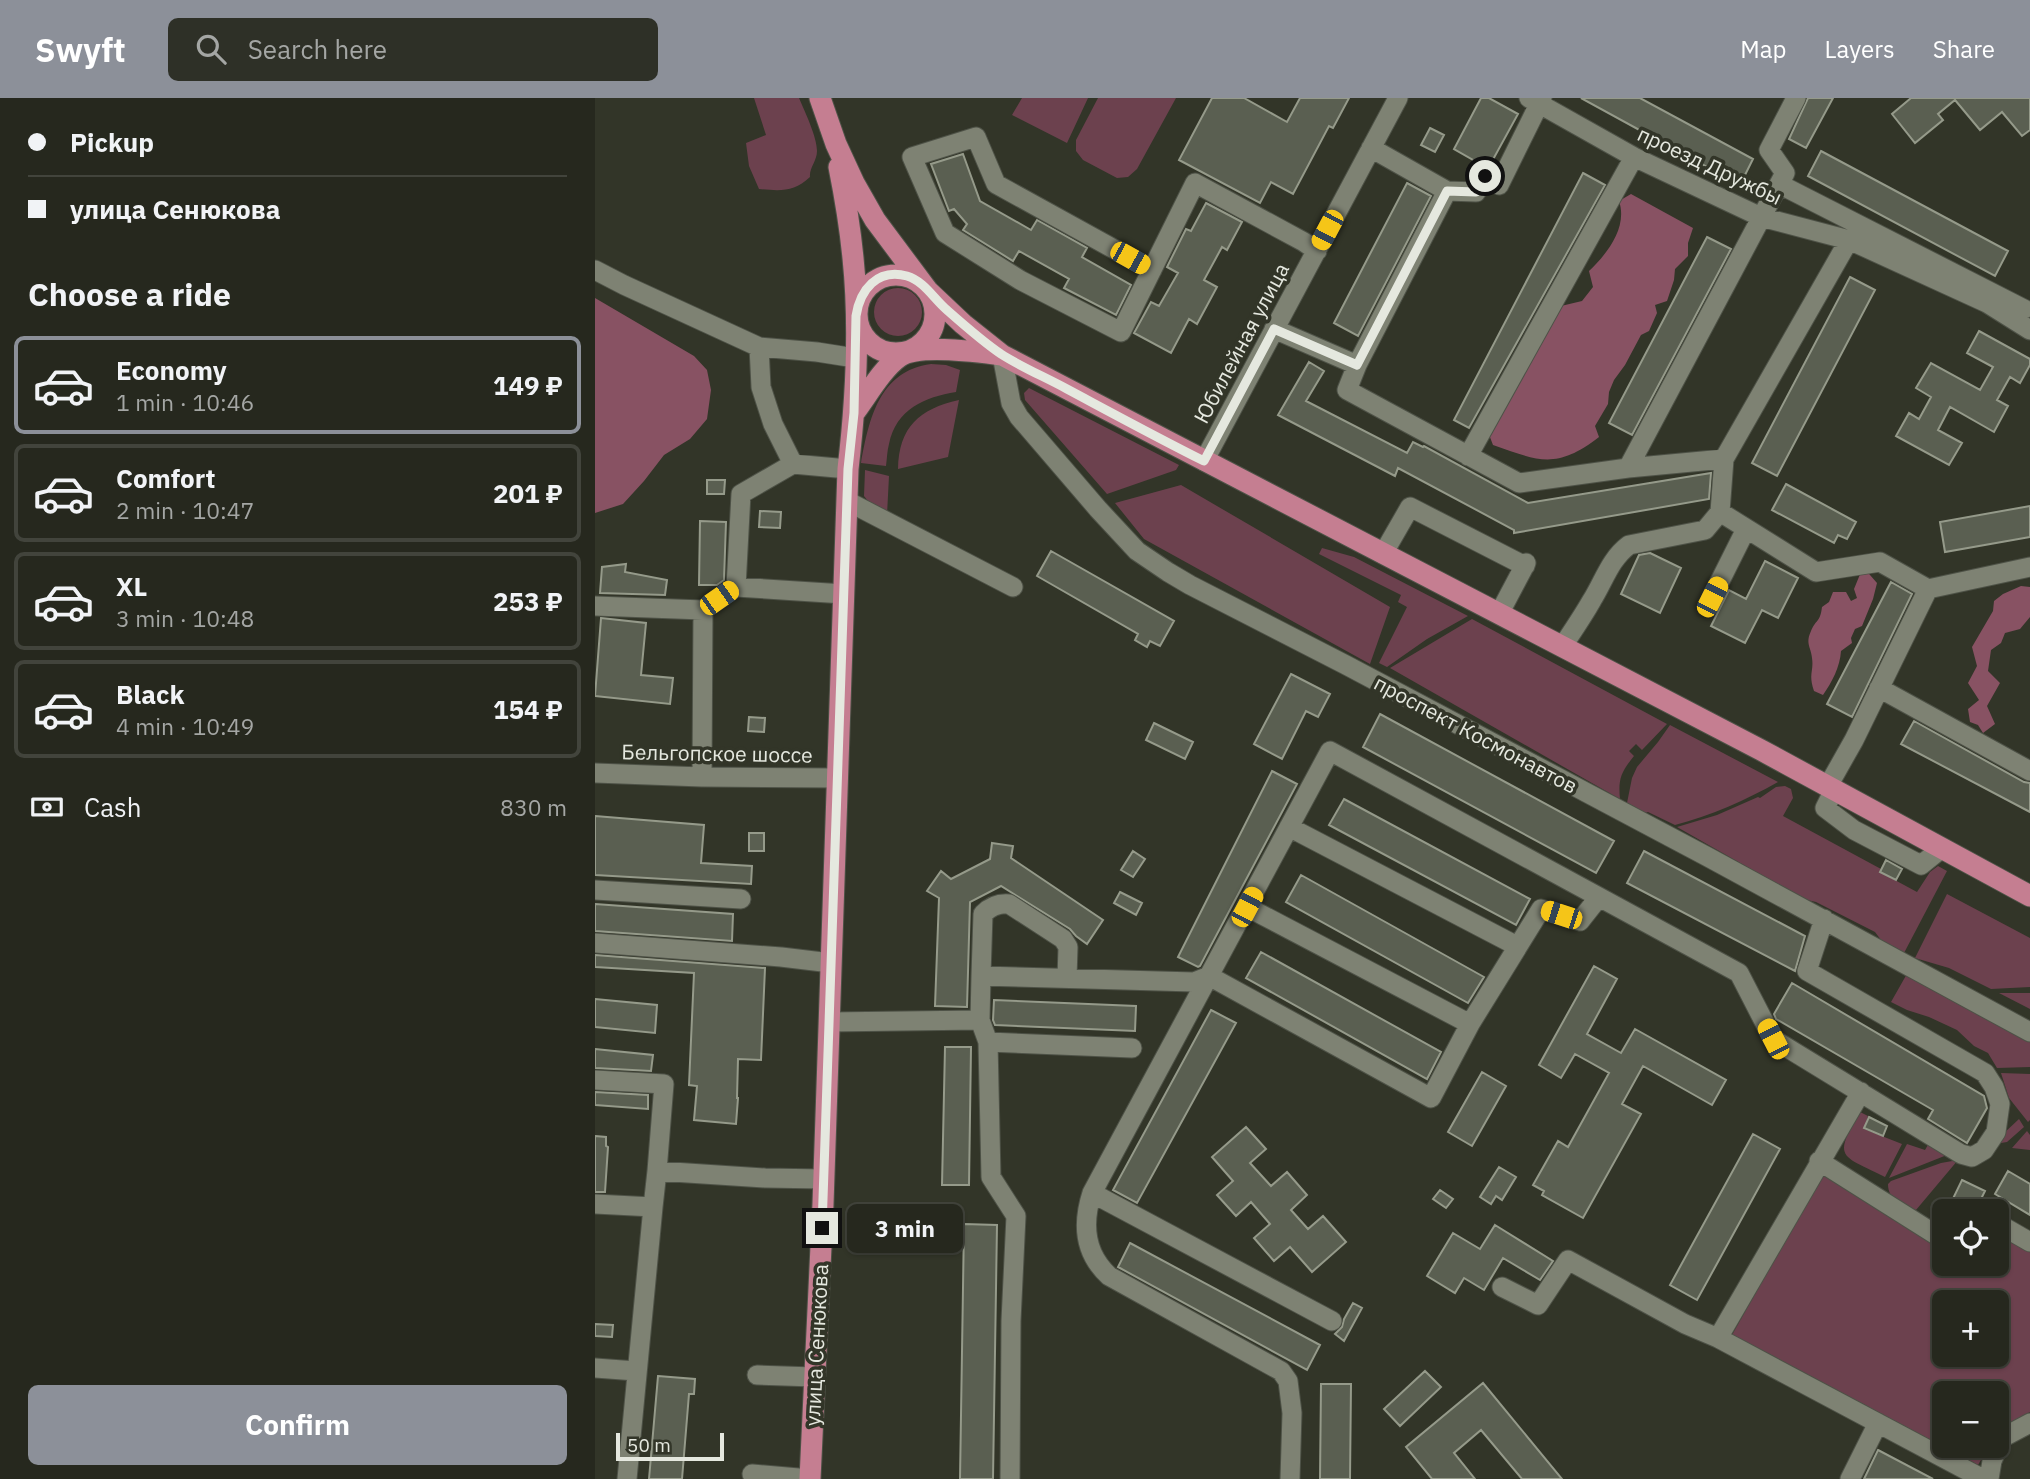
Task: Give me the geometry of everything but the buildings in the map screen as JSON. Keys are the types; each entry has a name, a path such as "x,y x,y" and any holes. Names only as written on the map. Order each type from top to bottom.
{"main road":[{"name":"улица Сенюкова","path":"820,98 836,144 875,220 928,291 936,316 933,330 925,341 898,357 889,366 854,413"},
{"name":"улица Сенюкова","path":"810,1479 824,1179 848,469 854,413 856,316 854,259 836,144"},
{"name":"улица Сенюкова","path":"910,351 889,353 876,348 866,339 856,316 858,303 863,292 883,276 908,276 928,291"},
{"path":"928,291 1002,355 1831,788 2030,896"},
{"path":"910,351 956,350 1002,355"}],"street":[{"name":"Юбилейная улица","path":"1204,461 1398,98"},
{"path":"1628,468 1785,173 1769,150 1796,98"},
{"path":"1371,148 1447,191 1476,192 1485,176 1499,185 1537,100"},
{"name":"проезд Дружбы","path":"1537,100 1634,157 1761,217 1849,240 1987,303 2025,315"},
{"path":"1153,270 996,184 976,137 912,157 944,233 1020,280 1121,332 1153,270 1195,183 1317,251"},
{"path":"1468,456 1634,157"},
{"path":"1779,184 2025,315"},
{"path":"1447,191 1357,365 1347,390 1519,483 1628,468 1724,460"},
{"path":"1562,647 1621,551 1629,545 1705,530 1720,512 1724,460 1849,240"},
{"path":"595,270 759,347 855,358"},
{"path":"1274,329 1357,365"},
{"path":"759,347 761,387 773,424 793,464"},
{"name":"проспект Космонавтов","path":"1002,355 1011,403 1019,417 1136,551 1190,585 1824,919 2030,1032"},
{"path":"736,587 741,494 793,464 848,469"},
{"path":"847,501 1013,587"},
{"path":"1383,554 1411,508 1525,565 1499,614"},
{"path":"1720,512 1816,572 1880,562 1928,589 2030,567"},
{"path":"1712,597 1747,529"},
{"path":"595,606 703,610 736,587 844,594"},
{"path":"1831,788 1928,589"},
{"path":"702,777 703,610"},
{"path":"1879,688 2030,771"},
{"path":"1290,1479 1292,1413 1288,1381 1282,1371 1109,1276 1091,1254 1086,1223 1087,1206 1092,1193 1330,751 1739,972 1773,1039 1961,1154 1972,1157 1983,1150 1996,1132 2000,1104 1985,1073 1807,971 1824,919"},
{"name":"Бельгопское шоссе","path":"595,773 838,778"},
{"path":"1289,827 1517,946"},
{"path":"595,890 741,899"},
{"path":"981,976 1193,982 1209,976 1431,1098 1470,1024 1541,909 1580,921 1599,897"},
{"path":"1010,1479 1011,1321 1016,1216 991,1177 989,1042 980,1020 983,914 1001,903 1009,904 1063,939 1067,947 1067,978"},
{"path":"1247,907 1470,1024"},
{"path":"595,943 831,963"},
{"path":"829,1022 980,1020"},
{"path":"989,1042 1132,1048"},
{"path":"595,1080 664,1084 627,1479"},
{"path":"1718,1338 1861,1092"},
{"path":"1819,1161 1932,1232"},
{"path":"657,1171 824,1179"},
{"path":"1092,1193 1332,1321"},
{"path":"595,1204 653,1207"},
{"path":"2009,1230 2030,1242"},
{"path":"1502,1287 1538,1305 1568,1260 1983,1479"},
{"path":"595,1368 636,1371"},
{"path":"757,1375 814,1377"},
{"path":"1850,1479 1878,1423"},
{"path":"1989,1479 1992,1461 2002,1438 2030,1423"},
{"path":"752,1474 810,1479"}],"shaded area":[{"path":"754,98 799,98 813,132 817,151 810,177 793,188 759,189 749,166 746,143 766,135"},
{"path":"1022,98 1088,98 1067,143 1012,115"},
{"path":"1098,98 1176,98 1137,169 1128,177 1117,178 1083,160 1076,151 1076,140"},
{"path":"1631,194 1693,228 1688,243 1688,256 1675,269 1667,301 1655,305 1657,313 1649,331 1641,335 1614,380 1608,404 1595,426 1599,437 1571,454 1547,459 1523,455 1493,445 1488,432 1517,388 1561,306 1582,301 1593,287 1589,271 1603,257 1618,230 1621,221 1619,201"},
{"path":"898,288 915,295 922,312 915,329 898,336 881,329 874,312 881,295"},
{"path":"595,298 694,356 707,370 711,390 707,419 690,439 664,455 623,504 595,513"},
{"path":"931,364 960,370 956,392 923,401 905,413 893,432 886,466 861,463 873,414 888,387 899,376 913,368"},
{"path":"1029,388 1179,465 1176,470 1107,494 1025,400 1024,393"},
{"path":"959,400 948,457 898,469 902,442 914,422 933,409"},
{"path":"865,470 889,476 887,515 872,506 864,496"},
{"path":"1181,485 1390,607 1370,664 1144,539 1115,503"},
{"path":"1322,548 1354,557 1468,616 1427,639 1387,667 1379,663 1407,607 1398,602 1401,595 1319,554"},
{"path":"1863,567 1877,583 1873,599 1862,626 1855,629 1852,643 1841,651 1835,674 1823,695 1814,691 1812,685 1809,635 1822,607 1829,602 1833,592 1846,592 1851,601 1857,598 1854,589"},
{"path":"2021,586 2030,587 2030,617 2020,629 2005,633 2001,643 1991,650 1988,671 2000,683 1987,706 1995,724 1983,733 1978,725 1970,722 1968,709 1979,700 1968,683 1977,666 1972,647 1993,611 1994,601"},
{"path":"1472,619 1667,724 1642,750 1636,744 1629,751 1634,756 1621,776 1620,799 1390,668"},
{"path":"1670,725 1778,782 1728,807 1675,825 1645,813 1627,803 1632,778 1637,767"},
{"path":"1785,786 1791,789 1793,798 1783,816 1881,869 1880,872 1917,892 1930,872 1938,866 1947,871 1904,953 1881,940 1875,932 1816,902 1803,899 1677,827 1717,815 1760,798 1776,787"},
{"path":"1947,894 2030,938 2030,987 1991,989 1949,968 1915,958"},
{"path":"1908,972 2030,1038 2030,1067 1997,1068 1988,1053 1974,1046 1957,1030 1891,1002"},
{"path":"1999,993 2030,993 2030,1009"},
{"path":"2001,1073 2030,1074 2028,1122 2009,1098"},
{"path":"1860,1112 1868,1116 1864,1129 1902,1144 1885,1177 1845,1154 1846,1139"},
{"path":"2019,1119 2024,1127 2007,1142 2001,1143 2003,1134"},
{"path":"2027,1131 2030,1135 2030,1150 2012,1148"},
{"path":"1929,1143 1947,1155 1889,1178 1907,1144 1925,1150"},
{"path":"1958,1160 1916,1210 1893,1198 1888,1184 1891,1181 1941,1163"},
{"path":"1823,1172 1932,1244 1932,1276 2009,1276 2009,1238 2030,1250 2030,1412 2009,1424 2009,1381 1932,1381 1932,1441 1732,1335"},
{"path":"1965,1458 1982,1458 1978,1465"}],"route":[{"path":"822,1228 848,469 854,413 856,316 863,292 883,276 908,276 919,282 963,324 1002,355 1204,461 1274,329 1357,365 1447,191 1476,192 1485,176"}]}
